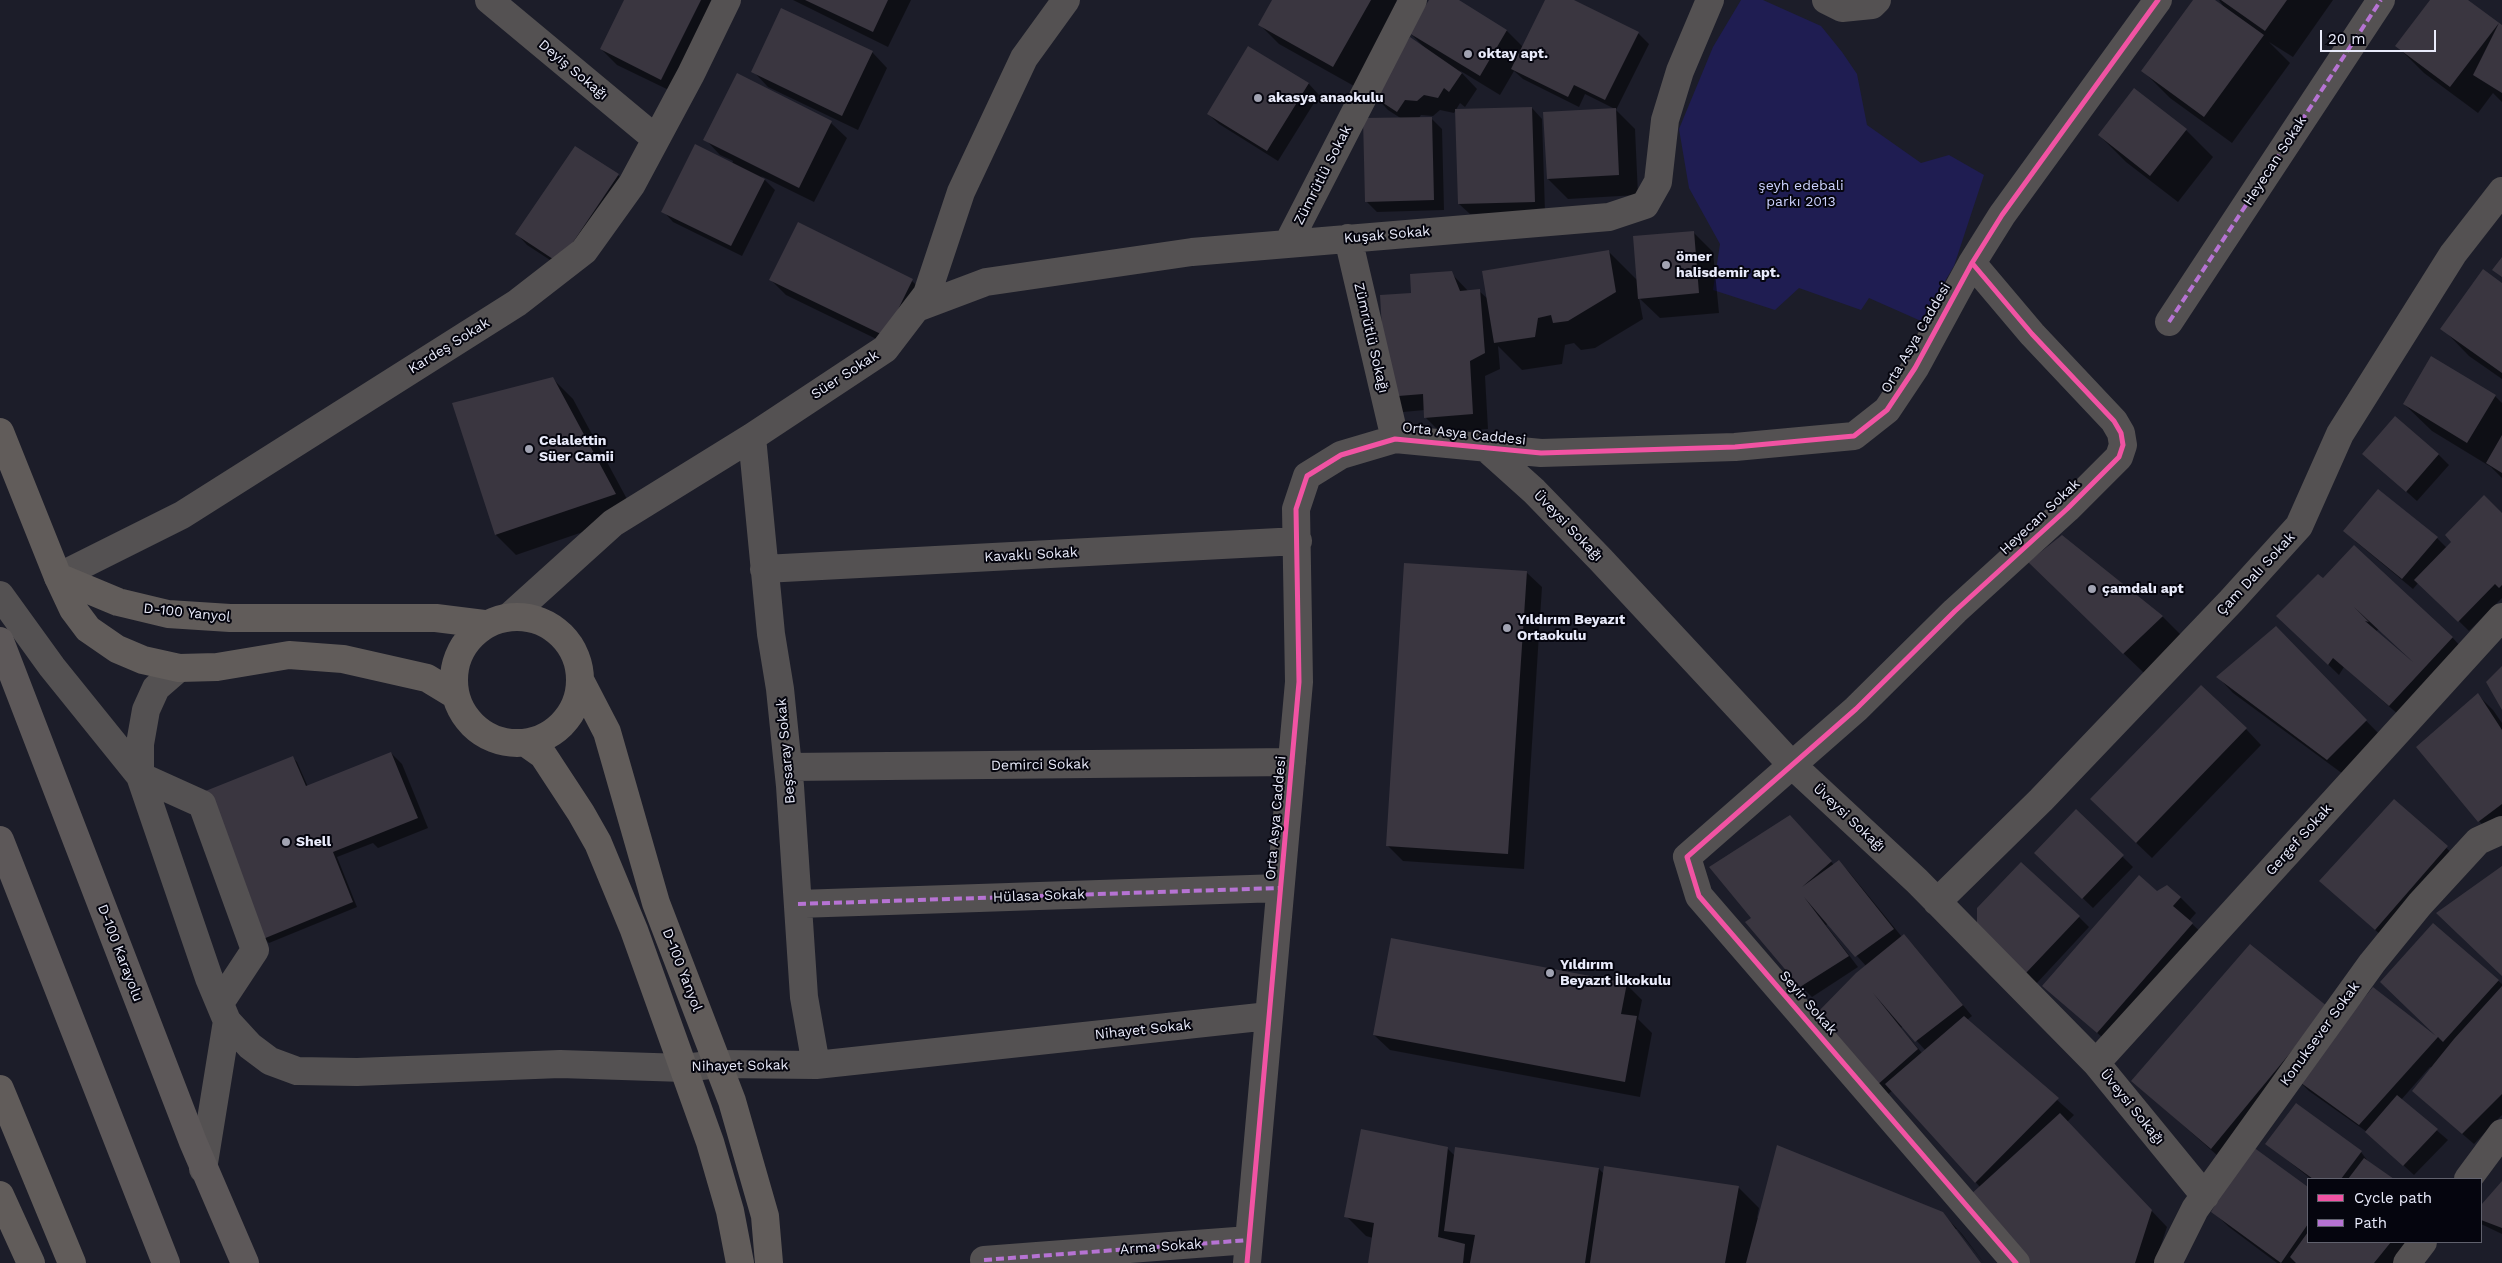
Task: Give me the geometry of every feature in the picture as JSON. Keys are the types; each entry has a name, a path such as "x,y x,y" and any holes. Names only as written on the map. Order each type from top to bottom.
{"highway":[{"name":"D-100 Karayolu","path":"0,641 203,1168 245,1263"},
{"path":"0,840 166,1263"}],"main road":[{"path":"0,432 58,577 73,609 88,629 101,639 143,660 179,668 217,667 289,655 343,659 427,678 455,695"},
{"name":"D-100 Yanyol","path":"58,577 118,602 168,614 230,618 436,618 496,620"},
{"path":"530,618 550,625 566,640 576,658 580,680 577,700 568,718 553,732 526,743 514,744 494,739 476,729 463,713 455,695 453,674 459,654 471,636 496,620 530,618"},
{"name":"D-100 Yanyol","path":"580,680 607,732 656,903 718,1064 748,1153 765,1216 769,1263"},
{"path":"526,743 543,755 598,843 634,930 710,1142 730,1211 740,1263"},
{"path":"0,1089 72,1263"},
{"path":"0,1195 31,1263"}],"street":[{"name":"Deyiş Sokağı","path":"490,0 656,139"},
{"name":"Kardeş Sokak","path":"58,577 182,515 518,303 584,251 632,184 727,0"},
{"name":"Süer Sokak","path":"496,620 613,523 752,437 885,350 927,294 961,192 1024,58 1066,0"},
{"name":"Zümrütlü Sokak","path":"1288,244 1413,0"},
{"name":"Kuşak Sokak","path":"917,308 986,282 1192,252 1609,217 1646,206 1658,182 1665,120 1680,71 1710,0"},
{"path":"1826,0 1842,8 1872,5 1877,0"},
{"name":"Orta Asya Caddesi","path":"1248,1251 1299,682 1296,509 1307,476 1341,455 1395,439 1540,453 1629,452 1735,447 1854,436 1887,410 1914,368 1972,263 2002,215 2158,0"},
{"name":"Heyecan Sokak","path":"2169,322 2381,0"},
{"name":"Çam Dalı Sokak","path":"1937,902 2048,793 2231,601 2299,526 2340,434 2453,254 2502,191"},
{"name":"Zümrütlü Sokağı","path":"1348,238 1395,439"},
{"name":"Heyecan Sokak","path":"1791,764 1856,709 1955,611 2067,508 2119,457 2124,445 2121,433 2114,421 2032,334 1972,263"},
{"name":"Beşsaray Sokak","path":"752,437 771,634 780,688 788,767 804,997 816,1065"},
{"name":"Üveysi Sokağı","path":"1486,447 1534,491 1601,560 1791,764 1937,902 2096,1063 2205,1196"},
{"name":"Kavaklı Sokak","path":"764,569 1298,541"},
{"path":"0,595 52,667 140,776 202,804 255,950 223,1012 203,1168"},
{"name":"Gergef Sokak","path":"2096,1063 2502,617"},
{"path":"179,668 156,688 146,710 140,744 140,776 223,1012"},
{"name":"Demirci Sokak","path":"788,767 1292,762"},
{"name":"Seyir Sokak","path":"1791,764 1687,857 1699,896 2016,1263"},
{"name":"Konuksever Sokak","path":"2168,1263 2195,1209 2366,971 2420,904 2478,842 2502,830"},
{"name":"Hülasa Sokak","path":"798,904 1280,888"},
{"name":"Nihayet Sokak","path":"223,1012 250,1046 270,1062 297,1071 357,1072 560,1064 684,1068 718,1064 816,1065 1269,1016"},
{"path":"2469,1178 2502,1133"},
{"path":"2407,1263 2422,1243"},
{"name":"Arma Sokak","path":"984,1260 1248,1251"}],"green space":[{"name":"şeyh edebali parkı 2013","path":"1741,0 1763,0 1821,26 1857,74 1867,125 1921,163 1949,155 1984,175 1954,266 1921,321 1869,298 1861,310 1799,288 1775,310 1713,290 1720,244 1689,188 1679,129 1713,47"}],"building":[{"path":"624,0 701,0 661,80 600,49"},
{"path":"805,0 888,0 873,32"},
{"path":"1272,0 1371,0 1333,67 1258,25"},
{"name":"oktay apt.","path":"1429,0 1459,0 1507,30 1480,76 1409,33"},
{"path":"1545,0 1574,0 1639,32 1605,100 1574,85 1568,97 1511,69"},
{"path":"2193,0 2215,0 2264,35 2204,117 2141,71"},
{"path":"2221,0 2287,0 2265,31"},
{"path":"2430,0 2468,0 2502,25 2502,93 2473,75 2499,23 2450,87 2395,46"},
{"path":"781,8 873,51 842,116 751,72"},
{"path":"1410,37 1462,73 1449,92 1444,88 1438,98 1424,95 1417,101 1405,100 1397,112 1371,95"},
{"name":"akasya anaokulu","path":"1248,46 1309,83 1267,151 1207,114"},
{"path":"737,73 832,121 799,188 703,140"},
{"path":"2134,88 2187,129 2150,176 2098,135"},
{"path":"1532,107 1535,202 1458,204 1455,109"},
{"path":"1616,108 1619,175 1547,179 1543,112"},
{"path":"1432,117 1434,200 1365,202 1363,118"},
{"path":"695,144 765,179 731,246 661,212"},
{"path":"575,146 619,174 559,263 515,234"},
{"path":"798,222 913,279 885,336 769,280"},
{"name":"ömer halisdemir apt.","path":"1694,231 1699,293 1638,299 1633,236"},
{"path":"1609,250 1616,292 1568,321 1553,323 1551,315 1538,318 1535,337 1494,343 1482,271"},
{"path":"2502,257 2502,277 2492,270"},
{"path":"2483,269 2502,283 2502,373 2440,329"},
{"path":"1452,271 1460,291 1480,289 1485,353 1470,361 1473,414 1424,418 1423,394 1386,397 1380,295 1411,293 1410,274"},
{"path":"2431,356 2496,395 2467,443 2403,404"},
{"name":"Celalettin Süer Camii","path":"553,377 616,494 495,535 452,403"},
{"path":"2395,416 2439,454 2406,492 2362,454"},
{"path":"2502,435 2502,473 2486,463"},
{"path":"2378,489 2438,537 2402,579 2343,531"},
{"path":"2484,495 2502,513 2502,585 2499,588 2495,584 2458,622 2414,580 2451,542 2445,535"},
{"name":"çamdalı apt","path":"2062,535 2163,616 2123,654 2028,562"},
{"path":"2354,545 2453,637 2389,706 2333,658 2328,665 2276,616 2318,574 2323,578","holes":["2354,607 2413,662 2365,621 2369,622"]},
{"path":"1404,563 1527,571 1508,854 1386,846"},
{"path":"2276,626 2367,720 2327,760 2216,677"},
{"path":"2502,666 2502,710 2486,682"},
{"path":"2201,685 2247,728 2136,843 2090,799"},
{"path":"2478,693 2502,730 2502,804 2478,822 2416,747"},
{"path":"391,752 418,818 333,852 353,902 263,939 203,792 293,756 306,786"},
{"path":"2394,799 2448,846 2375,930 2319,881"},
{"path":"2076,809 2124,855 2082,899 2034,853"},
{"path":"1790,815 1832,861 1802,887 1839,860 1894,929 1855,957 1804,897 1849,956 1800,987 1745,922 1751,918 1709,867"},
{"path":"2021,862 2080,916 2025,974 1977,930 1977,908"},
{"path":"2502,866 2502,976 2436,913"},
{"path":"2139,875 2157,891 2167,885 2181,897 2173,906 2193,923 2097,1033 2042,986"},
{"path":"2433,923 2499,980 2443,1042 2438,1037 2359,1125 2297,1080 2373,987 2436,1036 2380,982"},
{"path":"1904,934 1963,1005 1915,1042 1873,993 1918,1049 1876,1086 1815,1015 1856,973"},
{"path":"1391,938 1627,983 1621,1014 1637,1016 1625,1082 1373,1035"},
{"path":"2250,944 2328,1007 2211,1149 2131,1081"},
{"path":"2502,986 2502,1094 2462,1134 2412,1091 2454,1039"},
{"path":"1964,1016 2059,1098 1975,1183 1885,1084"},
{"path":"2397,1095 2438,1129 2403,1166 2365,1132"},
{"path":"2296,1103 2362,1151 2342,1178 2312,1178 2265,1144"},
{"path":"2060,1113 2152,1210 2135,1263 2030,1263 1969,1196"},
{"path":"1361,1129 1448,1147 1438,1237 1465,1244 1463,1263 1368,1263 1374,1223 1344,1217"},
{"path":"2249,1144 2307,1186 2307,1225 2281,1263 2211,1212"},
{"path":"1777,1145 1943,1212 1981,1263 1746,1263"},
{"path":"1455,1147 1599,1168 1585,1263 1470,1263 1475,1235 1444,1231"},
{"path":"2364,1158 2393,1178 2349,1178"},
{"path":"1604,1166 1739,1186 1725,1263 1590,1263"},
{"path":"2502,1181 2502,1228 2482,1220 2482,1204"},
{"path":"2307,1233 2307,1243 2390,1243 2374,1263 2296,1263 2290,1257"}],"marked path":[{"path":"2169,322 2381,0"},
{"path":"798,904 1280,888"},
{"path":"984,1260 1249,1240"}],"cycle path":[{"path":"1247,1263 1299,682 1296,509 1307,476 1341,455 1395,439 1541,453 1735,447 1854,436 1887,410 1915,368 1972,263 2002,215 2158,0"},
{"path":"1972,263 2032,334 2114,421 2121,433 2123,445 2119,457 2067,509 1955,611 1856,709 1687,857 1699,896 2016,1263"}],"place":[{"name":"oktay apt.","path":"1468,54"},
{"name":"akasya anaokulu","path":"1258,98"},
{"name":"ömer halisdemir apt.","path":"1666,265"},
{"name":"Celalettin Süer Camii","path":"529,449"},
{"name":"çamdalı apt","path":"2092,589"},
{"name":"Yıldırım Beyazıt Ortaokulu","path":"1507,628"},
{"name":"Shell","path":"286,842"},
{"name":"Yıldırım Beyazıt İlkokulu","path":"1550,973"}]}
